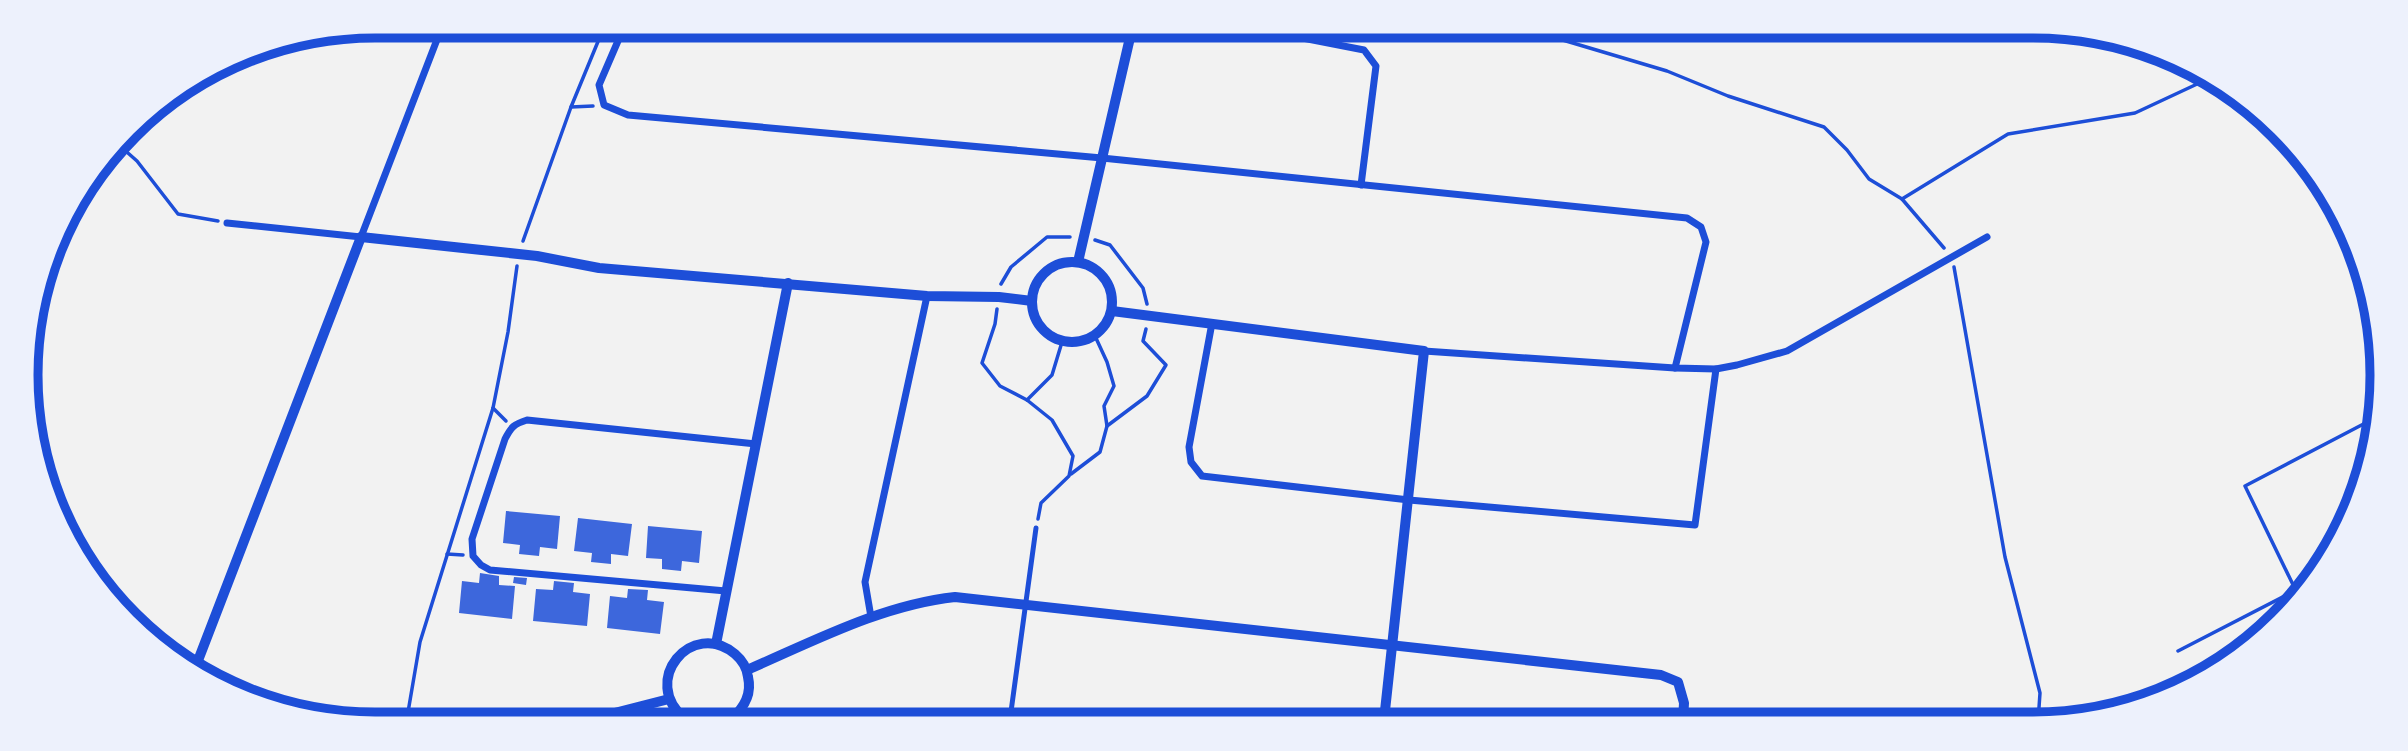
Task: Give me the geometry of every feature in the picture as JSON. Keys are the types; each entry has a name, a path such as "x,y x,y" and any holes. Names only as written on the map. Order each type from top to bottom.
{"street":[{"path":"198,662 438,38"},
{"path":"619,38 598,85 604,105 628,116 1102,158 1686,218 1701,227 1706,242 1675,368"},
{"path":"1078,262 1130,38"},
{"path":"1302,38 1363,50 1376,66 1361,185"},
{"path":"227,223 519,254 599,268 927,296 999,297 1031,301"},
{"path":"1112,311 1424,351 1716,369 1787,351 1987,237"},
{"path":"1078,262 1091,266 1109,285 1112,311 1095,336 1085,341 1062,342 1039,327 1031,301 1035,287 1052,267 1078,262"},
{"path":"716,644 788,283"},
{"path":"871,617 864,582 927,296"},
{"path":"1212,323 1189,447 1191,462 1202,476 1409,500 1695,525 1716,369"},
{"path":"1385,712 1424,351"},
{"path":"726,591 490,570 473,556 472,539 511,426 527,421 756,444"},
{"path":"1011,712 1036,528"},
{"path":"747,670 871,617 929,600 955,597 1661,675 1678,682 1684,712"},
{"path":"678,712 669,699 667,686 673,663 681,653 691,647 716,644 734,653 747,670 748,693 745,704 738,712"},
{"path":"618,712 669,699"}],"path":[{"path":"408,712 421,642 493,408 508,332 519,254 571,107 599,38"},
{"path":"1556,38 1667,71 1728,96 1824,127 1847,150 1869,179 1902,200 1952,257 2005,557 2040,693 2039,712"},
{"path":"1902,200 2008,134 2135,113 2199,83"},
{"path":"571,107 604,105"},
{"path":"125,150 137,161 178,214 227,223"},
{"path":"1069,476 1073,456 1052,420 1027,400 1000,386 982,363 995,324 1001,281 1011,268 1047,237 1084,237 1110,245 1143,288 1150,315 1143,341 1166,365 1147,396 1107,426"},
{"path":"1036,528 1041,503 1069,476 1100,452 1107,426 1104,406 1114,386 1095,336"},
{"path":"1027,400 1052,374 1062,342"},
{"path":"493,408 511,426"},
{"path":"2295,587 2245,486 2366,423"},
{"path":"2178,651 2287,597"}],"building":[{"path":"506,511 560,516 557,549 540,547 539,556 519,554 520,545 503,543"},
{"path":"578,518 632,524 628,556 611,554 611,564 591,562 592,553 574,551"},
{"path":"648,526 702,531 699,563 682,561 681,571 662,569 662,559 646,558"},
{"path":"480,573 499,576 499,585 515,586 512,619 459,613 462,581 479,583"},
{"path":"514,577 527,578 526,585 513,583"},
{"path":"554,581 574,583 573,592 590,594 587,626 533,621 536,589 553,590"},
{"path":"628,589 648,590 647,600 664,602 660,634 607,628 610,596 627,598"}]}
